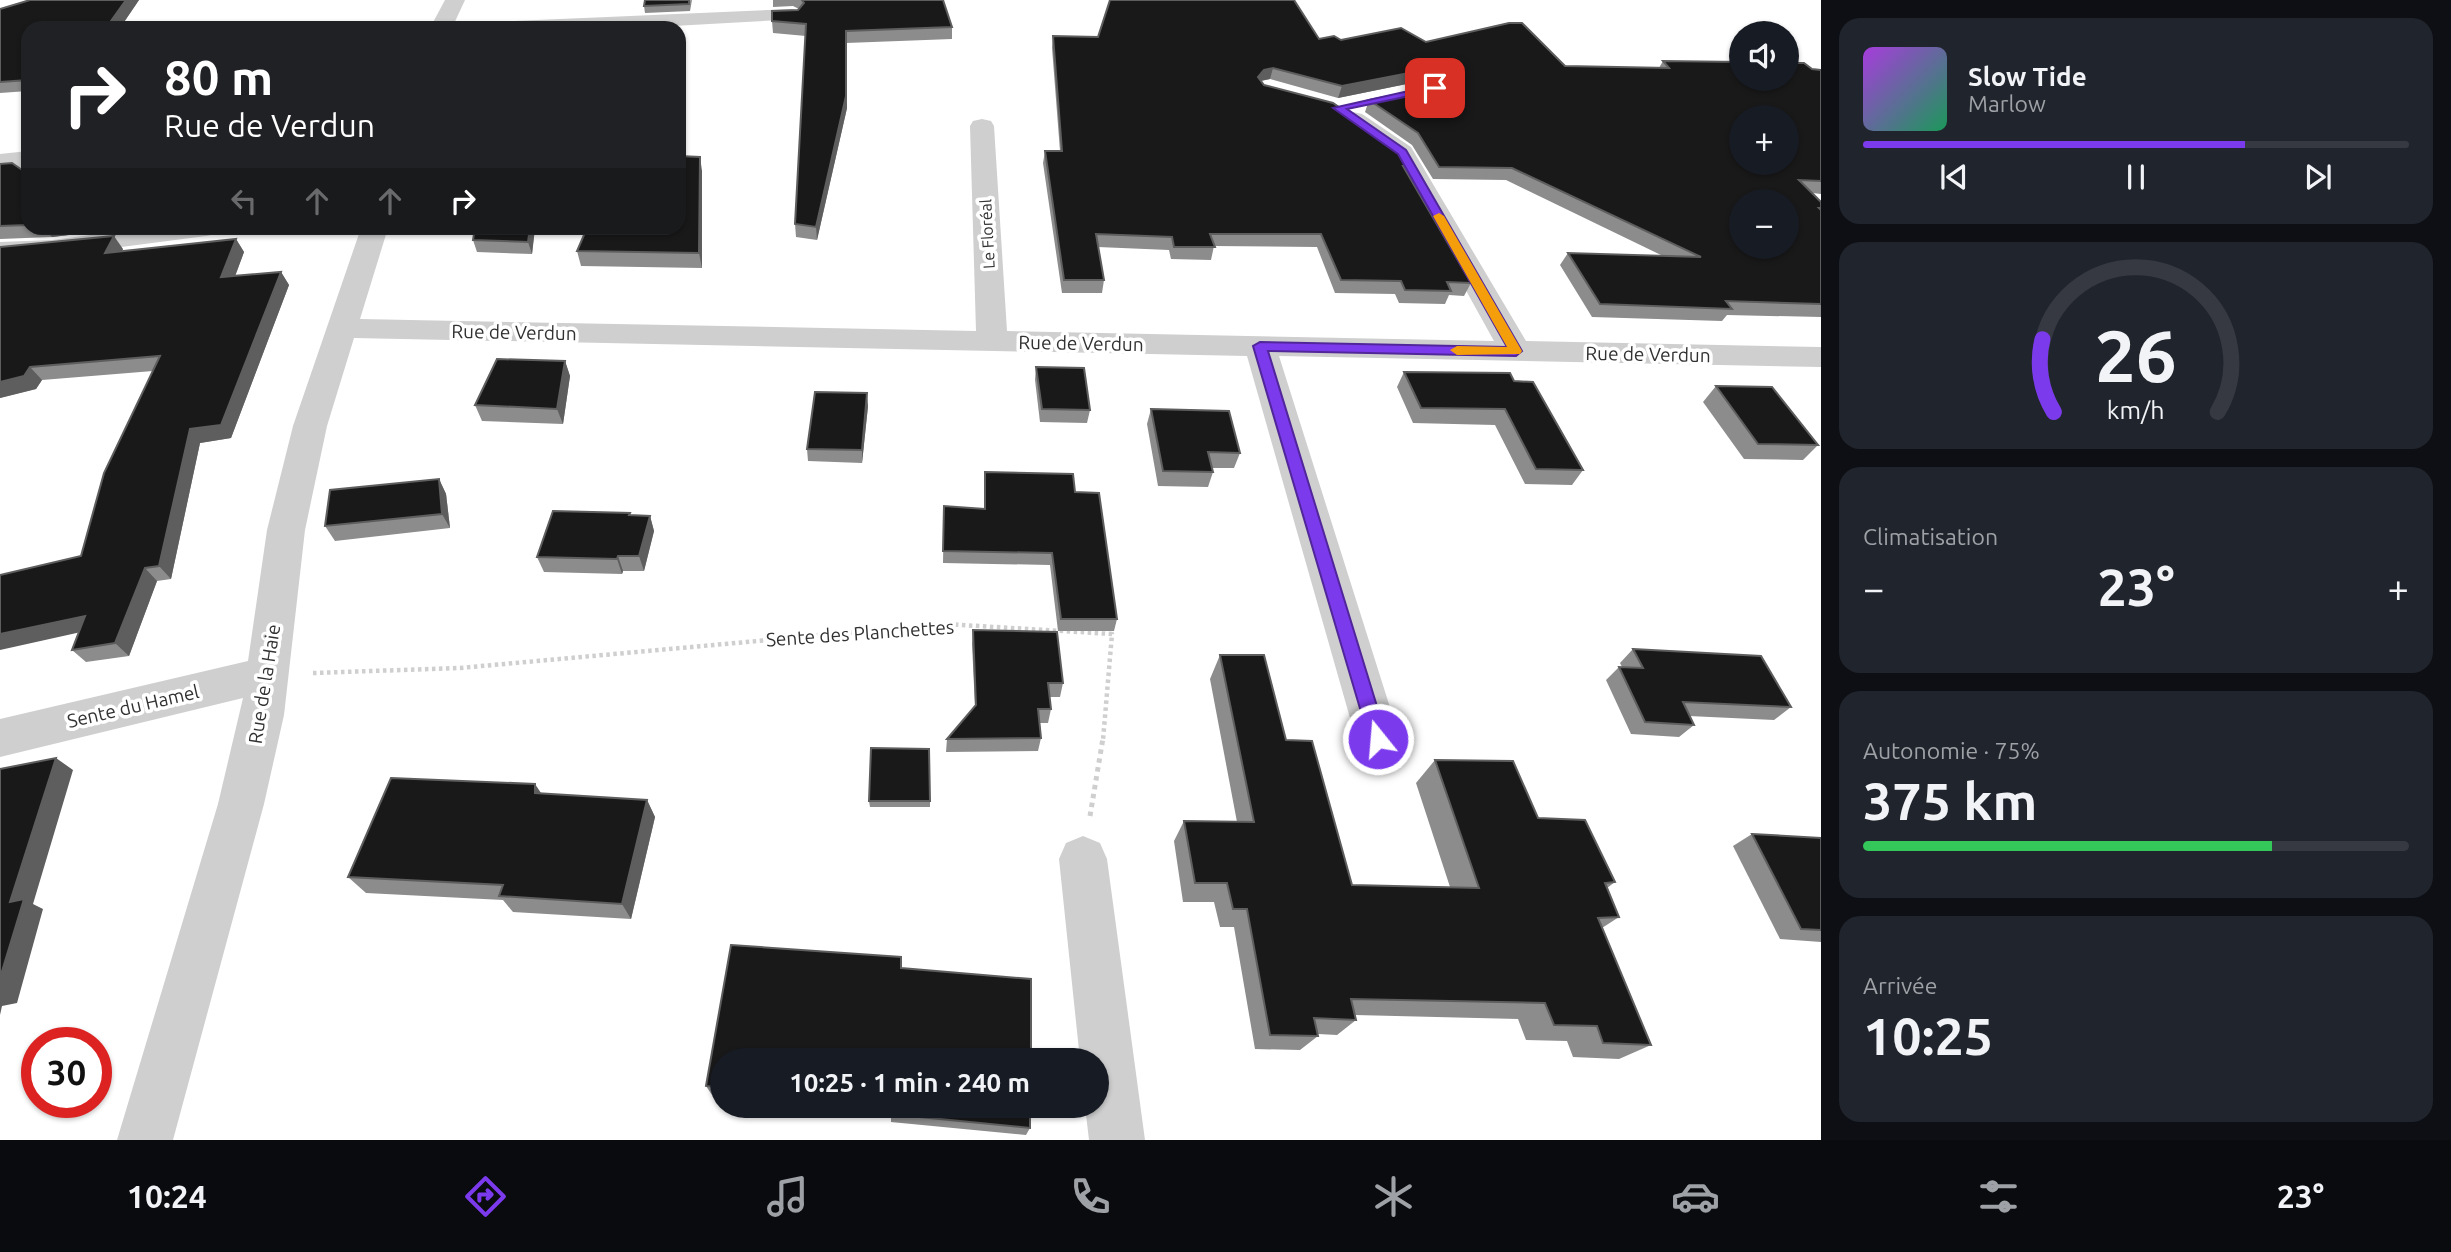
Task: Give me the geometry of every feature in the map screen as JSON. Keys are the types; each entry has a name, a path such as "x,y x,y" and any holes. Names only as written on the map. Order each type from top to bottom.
{"street":[{"path":"444,21 455,0"},
{"path":"653,21 792,15"},
{"path":"1342,105 1402,152 1516,351"},
{"name":"Le Floréal","path":"982,126 992,341"},
{"path":"0,162 21,160"},
{"path":"0,251 52,248 152,235"},
{"name":"Rue de la Haie","path":"145,1140 241,804 262,715 286,530 310,426 372,235"},
{"name":"Rue de Verdun","path":"341,328 1821,357"},
{"path":"1260,346 1378,739"},
{"name":"Sente du Hamel","path":"0,737 267,675"},
{"path":"1083,859 1117,1140"}],"path":[{"name":"Sente des Planchettes","path":"267,675 460,668 945,624 1112,634 1107,714 1083,859"}],"building":[{"path":"30,0 126,0 111,21 21,21 21,80 0,82 0,9"},
{"path":"645,0 689,0 689,4 644,6"},
{"path":"802,0 943,0 952,27 846,31 846,96 816,227 795,224 806,24 772,21 772,11 798,10 804,3"},
{"path":"1110,0 1294,0 1319,39 1334,36 1341,40 1401,28 1426,42 1509,23 1522,23 1565,66 1669,68 1663,61 1729,62 1729,91 1799,91 1799,63 1804,63 1812,69 1821,70 1821,181 1799,180 1821,202 1821,304 1726,301 1732,309 1600,304 1568,253 1701,257 1512,168 1439,167 1418,133 1369,100 1449,84 1454,74 1449,69 1440,67 1342,86 1273,68 1264,70 1258,77 1264,85 1333,103 1395,146 1406,166 1403,166 1471,283 1447,282 1451,291 1405,290 1401,281 1341,280 1321,234 1210,234 1215,247 1174,247 1172,237 1096,234 1104,280 1064,280 1045,151 1062,151 1053,36 1098,37"},
{"path":"686,156 700,157 699,253 577,251 584,235 686,235"},
{"path":"12,163 21,169 21,225 0,226 0,164"},
{"path":"474,235 529,235 528,242 473,240"},
{"path":"114,236 105,253 236,239 221,277 281,272 221,425 190,429 159,566 145,568 115,643 72,650 85,616 0,634 0,575 81,556 104,473 160,356 30,367 24,376 0,382 0,247"},
{"path":"497,359 565,361 557,409 475,405"},
{"path":"1036,367 1084,368 1090,410 1042,409"},
{"path":"1404,372 1510,373 1514,381 1533,382 1583,470 1536,469 1505,409 1421,408"},
{"path":"1716,386 1772,387 1818,445 1758,444"},
{"path":"815,392 867,393 862,450 807,449"},
{"path":"1151,409 1229,411 1240,453 1208,452 1213,472 1163,471"},
{"path":"985,472 1073,474 1075,492 1099,493 1117,619 1061,619 1052,553 943,551 944,506 985,509"},
{"path":"439,479 442,514 325,526 330,490"},
{"path":"553,511 650,516 639,556 618,556 617,559 537,557"},
{"path":"973,630 1057,632 1063,683 1048,683 1051,709 1038,709 1041,738 947,739 976,705"},
{"path":"1633,649 1761,656 1791,707 1683,702 1694,725 1645,722 1619,667 1643,668"},
{"path":"1220,655 1264,655 1286,740 1312,741 1352,885 1479,888 1435,760 1513,761 1538,818 1585,820 1615,882 1605,883 1619,917 1598,918 1651,1045 1603,1043 1597,1026 1554,1025 1545,1003 1351,999 1356,1020 1314,1018 1318,1036 1270,1035 1247,909 1233,909 1227,883 1195,883 1184,821 1254,822"},
{"path":"871,748 929,749 930,801 869,801"},
{"path":"56,758 10,902 24,899 0,978 0,769"},
{"path":"391,778 535,784 535,793 647,800 622,904 499,896 503,885 348,877"},
{"path":"1752,834 1821,838 1821,930 1801,929"},
{"path":"731,945 901,957 901,968 1031,979 1031,1048 713,1048"},
{"path":"710,1063 710,1086 706,1086"},
{"path":"930,1118 1030,1118 1030,1128"}],"slow traffic":[{"path":"1439,216 1516,351 1457,350"}],"route":[{"path":"1378,739 1260,346 1516,351 1402,152 1338,108 1435,88"}]}
